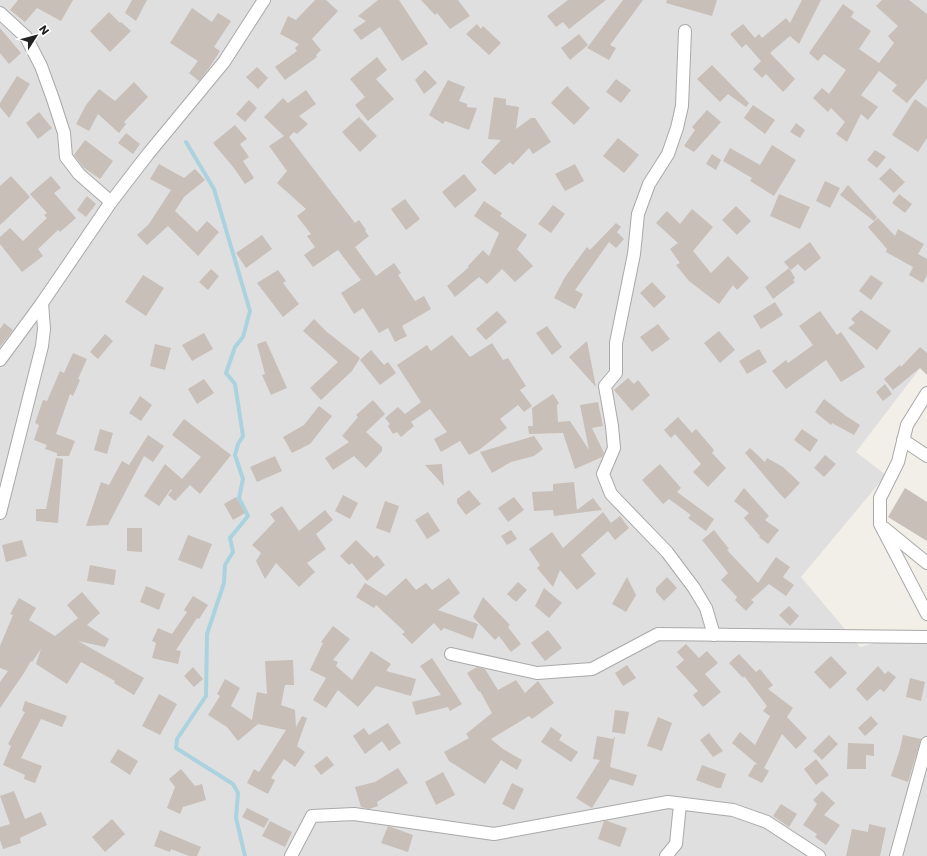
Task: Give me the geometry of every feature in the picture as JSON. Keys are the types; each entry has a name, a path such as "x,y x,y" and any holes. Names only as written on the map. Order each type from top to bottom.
{"street":[{"path":"0,360 42,303 111,202 148,154 224,62 264,0"},
{"path":"0,14 26,37 41,66 64,133 66,157 79,174 111,202"},
{"path":"685,31 682,106 677,128 668,154 649,184 638,214 634,254 616,343 616,373 605,386 614,448 603,474 611,494 667,552 694,588 706,608 714,635"},
{"path":"0,513 42,346 44,329 42,303"},
{"path":"927,393 907,425 898,462 880,498 880,524 927,614"},
{"path":"904,440 927,456"},
{"path":"880,524 927,562"},
{"path":"451,654 536,673 592,669 658,634 927,637"},
{"path":"896,856 927,743"},
{"path":"290,856 312,816 354,814 494,834 668,802 734,810 767,822 819,856"},
{"path":"666,856 676,844 680,804"}],"shaded area":[{"path":"0,0 927,0 927,371 921,367 856,452 886,475 801,577 860,647 915,631 927,632 927,856 0,856"}],"building":[{"path":"18,0 73,0 61,21 37,8 25,22 10,10"},
{"path":"132,0 147,0 136,21 125,13"},
{"path":"315,0 326,0 338,11 312,39 321,50 316,55 317,57 285,80 275,67 297,51 295,48 299,44 280,34 288,16 296,20"},
{"path":"378,0 399,0 428,44 402,61 380,27 361,40 353,30 366,21 358,16"},
{"path":"421,0 458,0 470,16 450,29 437,13 435,15"},
{"path":"568,0 606,0 569,29 563,22 556,27 547,16"},
{"path":"623,0 643,0 610,45 616,48 609,60 587,48"},
{"path":"667,0 717,0 712,16 666,3"},
{"path":"802,0 821,0 799,44 790,36 770,53 795,79 783,92 766,74 762,78 753,69 761,61 746,44 742,48 730,34 743,24 755,38 759,34 762,38 786,18 790,23"},
{"path":"882,0 909,0 927,14 927,79 907,103 892,91 897,85 879,71 861,95 878,107 868,120 861,114 847,142 836,134 845,122 831,108 828,112 813,98 822,88 829,94 846,70 824,54 818,61 809,53 843,4 854,12 851,17 871,31 859,49 879,63 894,43 888,36 898,26 876,6"},
{"path":"192,8 212,22 218,13 231,21 214,47 220,51 199,81 189,73 198,61 170,43"},
{"path":"109,12 131,31 110,52 90,31"},
{"path":"477,24 481,29 483,26 501,43 489,55 466,34"},
{"path":"0,28 21,53 9,64 0,53"},
{"path":"579,34 588,45 570,60 561,48"},
{"path":"377,57 387,70 376,79 394,99 368,121 355,105 365,97 350,79"},
{"path":"712,65 749,103 746,107 728,94 720,102 697,79"},
{"path":"257,67 268,78 258,89 246,77"},
{"path":"425,70 437,83 424,94 415,80"},
{"path":"17,76 30,84 9,118 0,107 0,103"},
{"path":"616,79 631,90 621,103 606,92"},
{"path":"448,80 465,87 459,101 467,104 467,107 477,108 469,130 445,121 443,124 429,115"},
{"path":"134,82 148,97 124,122 126,124 119,133 98,114 89,131 76,124 86,105 99,89 115,101"},
{"path":"567,86 590,108 574,125 551,103"},
{"path":"306,90 316,104 299,116 308,124 297,134 294,132 289,137 355,223 359,220 366,230 365,231 369,236 355,247 376,276 394,263 401,273 398,275 415,301 424,296 431,309 402,326 407,336 395,342 388,328 379,333 363,308 354,314 341,293 361,280 338,250 313,267 304,255 315,247 307,236 311,234 297,216 306,209 277,183 287,171 269,146 284,136 264,117 283,98 288,103"},
{"path":"494,97 506,99 506,105 519,107 516,129 531,118 535,118 551,142 533,154 529,148 513,165 510,162 495,175 481,162 501,140 488,139"},
{"path":"915,99 927,108 927,138 918,152 892,135"},
{"path":"249,100 257,108 245,122 236,114"},
{"path":"753,105 775,120 765,134 744,118"},
{"path":"707,110 721,122 694,152 684,146 695,130 692,127"},
{"path":"39,112 52,128 38,139 26,123"},
{"path":"359,117 377,136 360,152 342,132"},
{"path":"796,123 805,130 800,138 790,132"},
{"path":"235,125 247,139 240,144 249,157 243,161 254,178 245,184 213,143"},
{"path":"126,133 140,144 133,154 118,143"},
{"path":"618,138 639,155 624,173 603,156"},
{"path":"85,140 113,161 100,179 83,167 74,155"},
{"path":"772,145 796,160 774,196 750,181 752,178 723,161 730,148 760,165"},
{"path":"875,150 886,157 877,168 867,160"},
{"path":"712,154 721,160 716,170 706,164"},
{"path":"159,164 184,178 195,169 205,180 184,197 175,211 197,232 207,221 219,232 198,256 168,226 147,245 137,235 149,224 171,190 150,179"},
{"path":"575,164 584,181 565,191 555,174"},
{"path":"890,168 905,182 894,193 879,179"},
{"path":"464,174 477,190 455,208 442,192"},
{"path":"11,176 30,197 0,225 0,186"},
{"path":"51,176 61,188 54,193 76,218 60,232 58,230 38,249 43,256 22,272 0,244 0,237 10,228 23,241 47,218 44,215 47,213 30,194"},
{"path":"825,181 840,188 830,208 816,201"},
{"path":"848,185 877,217 874,221 840,195"},
{"path":"779,194 810,207 800,229 770,216"},
{"path":"899,194 912,204 905,213 892,203"},
{"path":"87,196 96,204 86,217 77,210"},
{"path":"405,199 420,219 406,230 391,209"},
{"path":"484,201 502,213 500,216 527,235 517,249 533,266 515,282 502,269 487,284 479,277 455,297 447,286 469,267 468,266 483,250 489,256 499,233 474,216"},
{"path":"553,205 565,214 551,233 538,224"},
{"path":"736,206 751,221 737,235 722,220"},
{"path":"692,209 713,227 693,251 711,273 728,256 749,278 737,290 733,285 719,304 689,281 676,265 680,263 670,249 678,243 656,223 667,211 680,224"},
{"path":"878,218 895,236 898,229 924,244 918,254 927,259 927,275 923,283 909,275 913,267 886,252 887,249 868,227"},
{"path":"616,223 621,227 617,232 624,239 616,248 609,242 575,290 583,294 575,309 554,298 565,277 587,247 590,250"},
{"path":"262,235 272,249 246,268 236,253"},
{"path":"810,242 821,258 805,271 798,264 791,270 784,262"},
{"path":"789,268 795,278 793,280 795,282 773,299 765,287"},
{"path":"211,269 219,276 208,290 199,282"},
{"path":"278,270 286,281 283,283 299,304 283,317 257,283"},
{"path":"143,275 164,288 146,316 125,302"},
{"path":"871,275 883,283 871,300 859,291"},
{"path":"652,282 666,297 654,308 640,293"},
{"path":"775,302 783,315 761,329 753,316"},
{"path":"861,310 891,331 877,350 848,328 855,323 851,319"},
{"path":"497,311 507,322 486,340 476,329"},
{"path":"820,311 837,335 841,332 865,367 841,382 826,360 786,389 772,371 786,360 788,363 813,345 799,326"},
{"path":"314,319 327,332 360,358 352,371 321,400 310,388 338,362 303,331"},
{"path":"4,323 13,330 0,347 0,329"},
{"path":"658,324 670,339 652,352 640,337"},
{"path":"547,326 562,347 552,355 536,333"},
{"path":"719,331 735,350 720,363 704,343"},
{"path":"204,333 213,349 192,361 182,345"},
{"path":"105,334 113,341 98,359 90,352"},
{"path":"452,335 470,357 492,343 503,360 508,358 526,386 520,390 532,406 524,412 518,405 500,419 507,428 479,450 469,455 460,441 441,452 434,439 447,432 430,409 411,422 414,426 401,437 397,432 393,434 388,426 390,424 385,418 398,407 405,414 421,402 397,365 427,345 431,351"},
{"path":"266,341 287,388 271,395 262,375 265,374 257,344"},
{"path":"587,341 596,387 569,357"},
{"path":"155,344 171,348 165,370 150,366"},
{"path":"920,347 927,353 927,375 920,368 893,390 884,379 900,365 901,367"},
{"path":"759,349 767,362 747,374 739,361"},
{"path":"371,350 384,365 388,362 396,373 380,385 360,360"},
{"path":"73,353 87,359 78,379 80,380 73,396 70,394 56,434 75,441 69,456 57,456 57,453 45,449 47,445 34,440 39,425 35,423 43,400 47,401 60,371 64,373"},
{"path":"628,378 634,384 638,380 650,395 632,411 614,390"},
{"path":"204,379 214,393 197,404 188,389"},
{"path":"885,384 892,394 883,401 876,392"},
{"path":"553,394 559,403 557,405 558,422 570,421 589,450 580,405 598,402 603,426 592,428 604,453 602,457 575,469 563,433 529,434 528,426 533,426 532,408"},
{"path":"140,396 152,405 141,421 129,413"},
{"path":"824,399 860,425 854,435 832,423 831,425 815,412"},
{"path":"373,400 385,414 366,432 382,447 382,451 366,468 354,456 333,470 325,458 349,442 342,436 358,417 356,415"},
{"path":"319,406 332,416 310,444 292,453 283,437 304,425"},
{"path":"678,417 692,433 696,429 714,450 712,453 726,468 708,487 693,472 701,464 675,434 671,438 664,430"},
{"path":"184,419 231,455 200,494 190,485 175,501 168,495 172,490 171,489 159,506 144,496 165,464 182,479 201,457 172,435"},
{"path":"100,429 113,433 107,454 94,450"},
{"path":"802,429 818,440 810,452 794,440"},
{"path":"148,435 164,446 153,462 144,456 108,525 86,526 101,482 109,485 122,461 129,465"},
{"path":"534,436 543,449 534,456 511,462 492,473 480,452"},
{"path":"750,448 765,462 767,458 783,467 800,483 785,499 745,453"},
{"path":"825,455 836,464 824,477 814,468"},
{"path":"275,456 282,471 257,482 250,467"},
{"path":"56,458 63,459 58,523 36,521 36,509 46,509"},
{"path":"442,464 444,486 425,465"},
{"path":"660,464 681,488 677,492 714,519 706,531 688,518 691,515 669,499 663,504 642,480"},
{"path":"574,482 577,510 593,498 602,510 554,516 553,510 534,511 532,492 553,491 553,484"},
{"path":"744,488 769,516 765,520 779,530 768,544 759,537 760,536 744,518 749,513 734,501"},
{"path":"905,488 927,502 927,541 888,517"},
{"path":"469,490 481,504 466,515 457,503 457,499"},
{"path":"343,495 358,503 350,519 335,511"},
{"path":"236,497 245,513 233,520 224,504"},
{"path":"514,497 524,510 508,522 498,508"},
{"path":"385,501 399,506 390,533 376,528"},
{"path":"282,506 299,531 325,510 333,520 316,534 326,549 307,563 315,572 299,587 276,563 265,579 256,561 261,553 252,545 275,521 270,514"},
{"path":"428,512 440,531 427,539 415,520"},
{"path":"603,512 611,523 620,516 629,528 615,540 608,531 581,555 596,574 577,590 560,570 553,587 537,568 540,565 529,549 552,532 563,548"},
{"path":"127,528 142,528 142,552 127,551"},
{"path":"511,530 517,539 507,545 501,536"},
{"path":"714,530 729,549 727,550 758,583 776,557 790,567 783,577 794,585 786,596 769,584 751,600 754,602 746,611 735,600 737,597 721,580 728,573 702,540"},
{"path":"188,535 212,544 202,569 178,560"},
{"path":"22,540 27,556 6,562 2,545"},
{"path":"356,540 374,558 377,555 385,565 367,581 352,563 349,565 340,556"},
{"path":"90,565 116,570 114,585 87,581"},
{"path":"627,577 636,595 626,612 612,604"},
{"path":"667,577 677,588 664,601 656,592 656,588"},
{"path":"406,578 416,590 426,583 432,590 449,578 460,593 438,610 478,624 473,639 444,628 441,631 434,623 412,644 402,634 405,632 376,605 374,608 356,597 365,583 386,596"},
{"path":"518,582 527,590 516,602 507,594"},
{"path":"146,586 165,594 159,610 140,602"},
{"path":"544,588 562,603 549,618 535,606"},
{"path":"82,592 100,613 87,625 109,639 105,647 78,641 144,678 134,695 114,683 115,681 81,662 67,684 36,664 41,649 32,662 31,661 0,708 0,682 8,671 0,668 0,646 13,615 10,614 19,598 36,608 29,620 55,636 78,618 67,605"},
{"path":"193,596 208,605 199,619 197,618 176,650 181,651 178,664 152,658 156,643 152,641 158,628 172,634 187,612 184,610"},
{"path":"483,597 510,625 508,627 521,644 511,652 499,636 495,640 473,617"},
{"path":"789,606 799,616 790,626 779,615"},
{"path":"333,626 350,639 333,660 338,662 336,666 352,680 371,651 391,664 386,671 416,679 411,696 376,686 358,707 338,690 326,708 313,700 326,678 310,670 323,643 321,642"},
{"path":"548,630 562,648 545,661 531,643"},
{"path":"686,644 699,658 707,651 718,663 705,674 721,692 703,707 693,695 698,691 676,667 684,660 677,652"},
{"path":"739,654 756,672 760,669 773,685 768,689 793,708 787,717 807,738 796,749 782,734 764,768 769,771 762,783 748,776 755,764 758,765 732,743 740,732 755,745 770,716 763,711 767,706 744,676 743,678 729,663"},
{"path":"831,656 847,673 830,689 814,672"},
{"path":"432,658 462,704 450,711 448,707 416,715 412,702 441,695 420,666"},
{"path":"293,660 294,685 285,685 281,705 295,710 296,727 302,716 307,718 297,746 305,752 295,767 284,759 271,778 275,780 268,794 247,783 254,769 259,772 286,730 258,724 238,741 227,727 208,715 220,696 217,694 225,679 240,688 231,706 252,720 257,692 267,694 265,661"},
{"path":"627,665 636,678 623,686 615,673"},
{"path":"878,666 885,674 888,671 896,677 884,692 880,689 867,701 856,689"},
{"path":"193,667 203,679 194,687 184,676"},
{"path":"477,667 485,669 498,690 516,680 525,693 538,681 554,703 532,719 529,716 491,739 503,749 522,760 517,770 501,760 485,784 449,761 444,752 469,738 466,734 492,713 480,691 479,692 467,673"},
{"path":"910,678 925,682 921,701 906,697"},
{"path":"159,694 177,704 160,735 142,726"},
{"path":"25,701 67,716 62,727 41,719 21,758 42,766 35,783 24,779 25,775 3,765 11,746 8,744 25,712 22,711"},
{"path":"615,710 629,712 625,734 612,732"},
{"path":"871,716 878,724 865,736 858,728"},
{"path":"658,717 672,723 662,751 647,746"},
{"path":"388,723 401,743 389,751 382,741 365,754 353,736 364,728 369,735"},
{"path":"551,727 562,735 559,740 578,752 571,762 541,742"},
{"path":"709,733 723,751 713,757 700,740"},
{"path":"829,735 838,744 822,760 813,751"},
{"path":"903,735 921,739 908,782 891,776"},
{"path":"597,736 613,739 615,736 610,767 637,775 633,786 610,779 592,808 576,798 600,760 593,759"},
{"path":"848,743 874,744 874,756 866,755 866,769 847,769"},
{"path":"118,749 138,761 130,775 110,762"},
{"path":"327,756 334,765 321,775 314,766"},
{"path":"816,759 829,775 816,785 804,769"},
{"path":"702,765 726,774 721,788 717,788 696,780"},
{"path":"398,768 408,783 377,802 378,806 369,809 361,807 355,787 375,782"},
{"path":"181,769 195,786 202,784 206,800 183,807 180,814 167,808 175,787 169,779"},
{"path":"443,772 455,795 436,805 425,782"},
{"path":"512,783 524,789 514,810 502,804"},
{"path":"14,791 25,819 41,812 47,825 20,838 21,843 3,849 0,840 0,827 10,824 0,796"},
{"path":"822,791 835,803 824,815 840,825 826,845 815,837 817,834 803,825 817,804 813,800"},
{"path":"781,804 797,814 789,827 773,816"},
{"path":"247,808 269,819 264,828 242,817"},
{"path":"112,819 125,834 105,852 92,837"},
{"path":"270,821 292,832 285,847 262,836"},
{"path":"604,821 627,828 620,847 598,839"},
{"path":"869,824 886,828 880,856 846,856 852,829 868,832"},
{"path":"388,826 413,835 408,852 381,843"},
{"path":"160,830 201,847 197,856 189,856 171,849 170,852 154,846"}],"waterway":[{"path":"186,142 214,189 250,311 243,337 235,347 226,373 235,384 243,436 238,444 235,455 243,479 239,498 248,516 230,538 233,552 225,565 224,583 207,634 206,696 177,739 176,748 233,784 238,793 236,818 245,856"}]}
